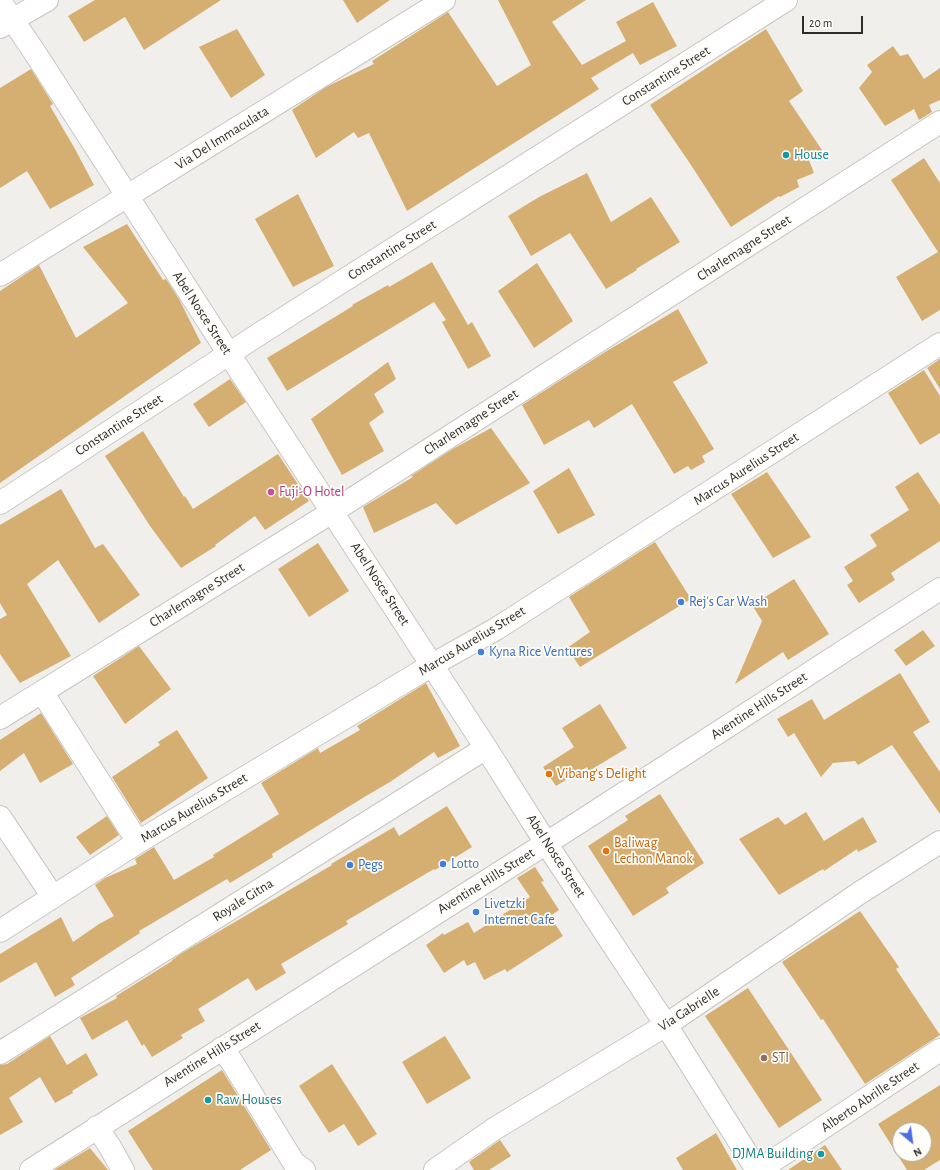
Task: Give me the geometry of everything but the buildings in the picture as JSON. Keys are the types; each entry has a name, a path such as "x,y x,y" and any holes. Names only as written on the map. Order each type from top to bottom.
{"street":[{"path":"6,24 47,0"},
{"name":"Via Del Immaculata","path":"0,275 444,0"},
{"name":"Constantine Street","path":"0,503 228,354 786,0"},
{"name":"Abel Nosce Street","path":"0,1 6,24 39,59 228,354 666,1025 758,1170"},
{"name":"Charlemagne Street","path":"0,718 332,512 940,122"},
{"name":"Marcus Aurelius Street","path":"0,932 138,842 432,665 496,629 940,344"},
{"name":"Aventine Hills Street","path":"31,1170 96,1127 546,843 940,589"},
{"path":"42,692 138,842"},
{"name":"Royale Gitna","path":"0,1053 486,748"},
{"path":"0,817 53,897"},
{"name":"Via Gabrielle","path":"435,1170 494,1129 666,1025 861,892 940,842"},
{"path":"222,1048 232,1062 292,1168"},
{"name":"Alberto Abrille Street","path":"758,1170 940,1050"},
{"path":"96,1127 110,1147 123,1170"}],"place":[{"name":"House","path":"786,155"},
{"name":"Fuji-O Hotel","path":"271,492"},
{"name":"Rej's Car Wash","path":"681,602"},
{"name":"Kyna Rice Ventures","path":"481,652"},
{"name":"Vibang's Delight","path":"549,774"},
{"name":"Baliwag Lechon Manok","path":"606,851"},
{"name":"Lotto","path":"443,864"},
{"name":"Pegs","path":"350,865"},
{"name":"Livetzki Internet Cafe","path":"476,912"},
{"name":"STI","path":"764,1058"},
{"name":"Raw Houses","path":"208,1100"},
{"name":"DJMA Building","path":"821,1154"}]}
